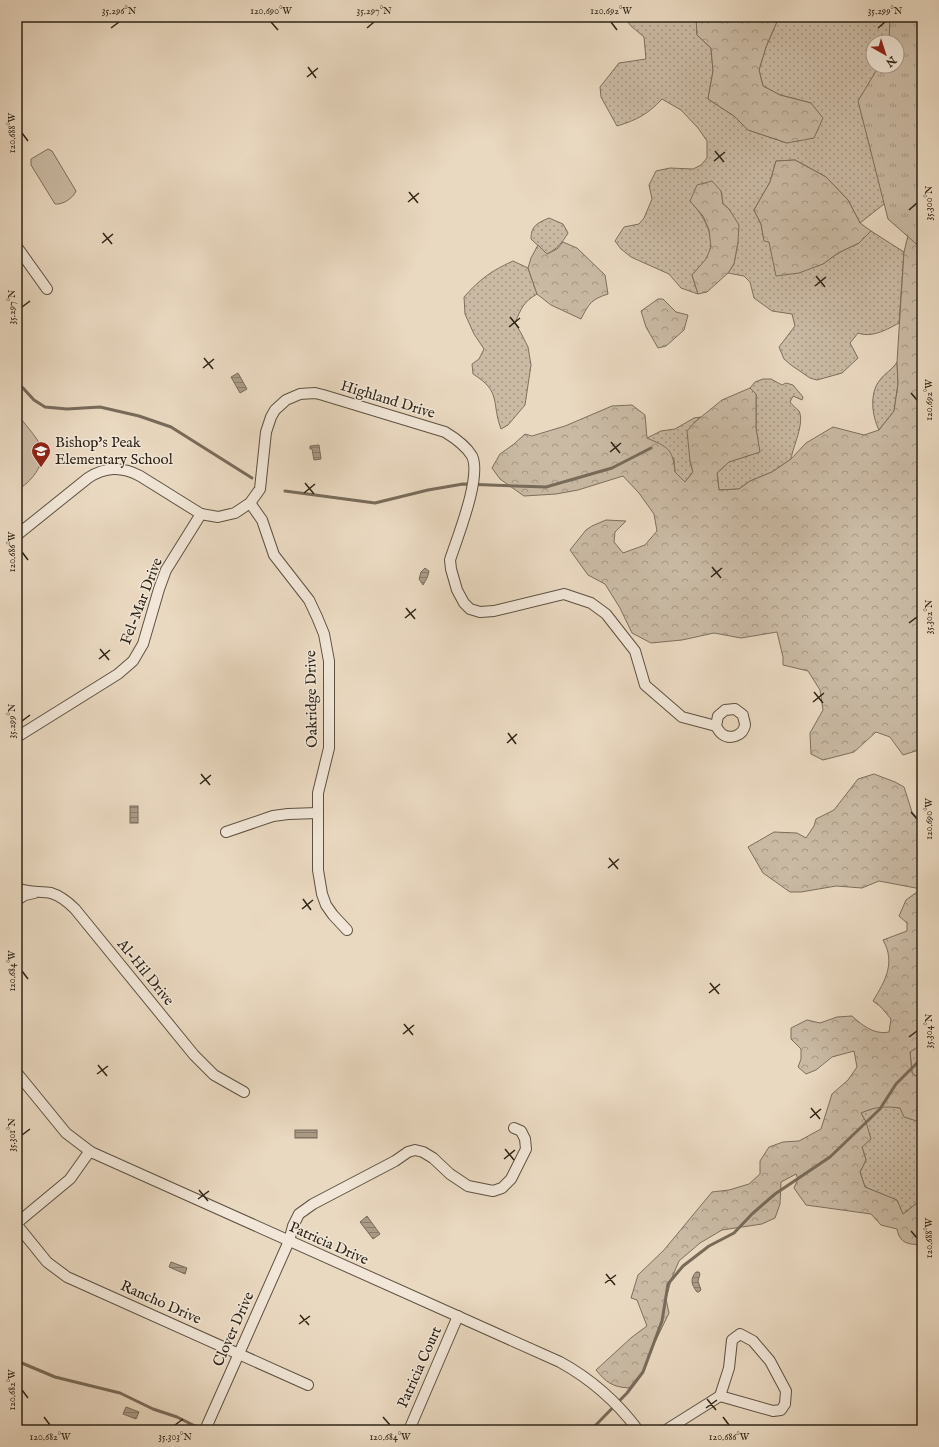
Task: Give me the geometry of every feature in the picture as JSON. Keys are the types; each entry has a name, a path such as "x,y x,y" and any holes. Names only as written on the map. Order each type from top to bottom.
{"street":[{"path":"17,247 47,289"},
{"name":"Highland Drive","path":"17,536 88,478 97,472 108,469 130,471 201,514 214,517 227,516 243,509 250,503 260,489 266,432 270,417 280,405 293,396 308,393 323,395 445,432 458,441 472,456 475,467 472,492 450,560 457,590 464,603 470,608 480,612 494,611 564,594 591,603 606,614 635,650 645,684 682,717 716,726"},
{"name":"Oakridge Drive","path":"250,503 262,520 274,555 309,600 324,634 328,661 328,748 327,759 318,794 318,870 322,894 326,905 347,930"},
{"name":"Fel-Mar Drive","path":"17,738 118,674 133,661 143,644 166,570 201,514"},
{"path":"226,832 273,816 318,813"},
{"name":"Al-Hil Drive","path":"17,888 30,892 52,894 65,899 75,908 194,1055 214,1075 244,1092"},
{"path":"17,900 25,895 38,892"},
{"name":"Patricia Drive","path":"18,1075 66,1133 91,1152 560,1362 604,1392 638,1430"},
{"name":"Clover Drive","path":"205,1430 289,1241 293,1226 299,1214 312,1204 395,1161 408,1152 415,1150 423,1152 433,1158 450,1174 468,1186 493,1191 502,1188 511,1179 526,1149 525,1139 521,1131 514,1128"},
{"path":"17,1224 70,1179 87,1155 91,1152"},
{"name":"Rancho Drive","path":"17,1224 47,1262 67,1277 308,1385"},
{"name":"Patricia Court","path":"408,1430 458,1316"},
{"path":"666,1430 720,1396 729,1368 732,1340 740,1334 753,1341 770,1361 786,1391 785,1404 781,1410 773,1411 720,1396"}],"green space":[{"path":"624,17 696,17 697,35 711,48 713,71 708,99 734,116 748,130 787,143 811,103 780,95 763,86 759,70 766,47 779,17 922,17 922,174 860,223 848,200 826,177 795,160 776,161 770,182 754,210 761,224 764,240 823,264 838,253 859,243 871,231 904,252 899,323 884,331 874,334 868,335 858,333 850,343 858,358 842,373 817,380 810,378 784,359 779,347 795,326 792,314 772,311 754,298 750,282 744,276 728,273 734,264 738,242 729,209 723,204 721,191 690,200 708,227 711,242 707,258 692,275 698,294 681,288 669,274 631,257 621,249 615,241 624,227 639,224 644,218 652,199 649,185 656,171 670,168 693,169 701,165 707,158 707,141 698,128 681,110 662,99 642,116 617,126 601,97 600,87 619,63 646,59 644,37 631,26"},
{"path":"696,17 779,17 766,47 759,70 763,86 780,95 811,103 823,118 814,138 787,143 748,130 734,116 708,99 713,71 711,48 697,35"},
{"path":"890,17 922,17 922,249 888,219 858,101 874,74 905,74 905,34 889,34"},
{"path":"48,149 52,151 76,191 70,198 58,204 55,204 31,165 31,159"},
{"path":"795,160 826,177 848,200 860,223 871,231 859,243 838,253 823,264 799,273 776,276 769,242 764,241 761,224 754,210 770,182 776,161"},
{"path":"712,181 721,191 723,204 729,209 739,225 738,242 734,264 728,273 707,292 698,294 692,275 706,259 711,247 709,230 703,216 690,201 697,185"},
{"path":"922,215 922,749 903,755 890,737 876,732 854,752 823,760 811,754 810,733 823,710 820,690 808,671 783,665 783,657 777,632 741,638 714,633 682,640 651,643 632,633 620,608 605,584 588,575 570,550 586,530 606,520 626,521 615,532 614,542 623,553 645,545 657,531 654,514 639,493 623,476 578,490 556,494 524,496 500,479 492,468 500,454 525,434 532,436 565,426 612,406 632,405 645,415 647,438 668,449 673,458 675,472 685,482 693,472 690,461 687,431 695,422 722,400 750,388 756,394 756,428 760,452 729,462 717,473 719,490 739,489 750,481 772,472 791,459 806,443 833,427 864,435 879,430 894,411 898,384 897,362 904,252 912,219"},
{"path":"549,218 563,224 568,233 564,240 554,250 547,254 531,239 531,235 536,226"},
{"path":"563,242 577,248 605,275 608,294 592,302 586,309 581,319 551,305 537,294 528,268 531,258 538,245 547,254 557,249"},
{"path":"513,261 528,268 537,294 528,300 523,306 515,323 528,347 531,365 525,405 508,425 501,429 492,392 482,380 473,374 472,364 479,359 484,349 474,334 465,314 464,297 486,276"},
{"path":"658,299 663,299 676,312 688,315 684,330 666,346 658,348 646,327 641,311"},
{"path":"897,362 898,384 894,411 879,430 873,411 874,391 880,380"},
{"path":"763,379 771,379 782,385 786,383 793,385 803,397 802,400 793,396 790,402 799,411 801,422 791,459 772,472 750,481 739,489 719,490 717,473 729,462 759,452 756,428 756,394 750,388 755,382"},
{"path":"17,414 37,439 41,447 42,460 32,478 17,490"},
{"path":"701,417 695,422 690,461 693,472 685,482 675,472 674,459 647,438 661,431 675,429 694,418"},
{"path":"874,774 904,787 912,812 922,823 922,1044 910,1052 912,1073 915,1076 922,1073 922,1118 920,1122 904,1117 900,1108 895,1107 875,1108 861,1113 866,1122 871,1139 862,1147 866,1160 860,1172 865,1187 897,1200 903,1214 922,1199 922,1245 905,1242 900,1238 897,1229 881,1225 871,1214 806,1205 794,1188 798,1179 796,1174 781,1182 780,1204 775,1218 762,1224 722,1230 700,1243 679,1261 671,1280 666,1299 669,1313 654,1344 643,1372 629,1388 614,1385 606,1381 596,1370 632,1337 647,1326 637,1300 631,1298 638,1275 664,1250 712,1192 729,1190 749,1184 760,1174 760,1161 769,1147 783,1142 799,1141 821,1129 832,1094 848,1080 857,1067 854,1051 832,1057 816,1070 806,1074 798,1067 801,1059 801,1049 791,1039 791,1028 807,1020 820,1023 837,1017 852,1016 873,1031 884,1033 889,1032 891,1019 881,1007 873,1001 885,979 889,964 887,948 883,940 907,931 907,923 899,916 906,900 921,889 879,881 862,888 836,886 801,892 790,892 763,873 748,847 774,832 797,833 806,838 814,826 816,819 834,810 858,779"},
{"path":"922,1044 922,1073 915,1076 912,1073 910,1051"},
{"path":"887,1106 900,1108 920,1122 922,1118 922,1199 903,1214 896,1200 865,1187 860,1172 866,1160 862,1147 866,1122 861,1113 872,1108"}],"shaded area":[{"path":"238,373 247,389 240,393 231,377"},
{"path":"319,445 321,459 314,460 310,446"},
{"path":"425,568 429,571 423,585 419,579 421,572"},
{"path":"130,806 138,806 138,823 130,823"},
{"path":"295,1130 317,1130 317,1138 295,1138"},
{"path":"367,1216 380,1234 373,1239 360,1222"},
{"path":"171,1262 187,1268 185,1274 169,1267"},
{"path":"696,1272 699,1272 700,1274 698,1281 701,1290 699,1292 697,1292 692,1284 693,1277"},
{"path":"126,1407 139,1412 136,1419 123,1414"}],"waterway":[{"path":"17,384 34,400 45,407 67,409 100,407 139,416 171,427 252,478"},
{"path":"285,491 375,503 428,490 463,484 546,487 612,468 651,448"},
{"path":"591,1430 627,1393 643,1372 662,1321 668,1284 683,1266 709,1246 734,1233 752,1214 775,1194 830,1157 880,1109 896,1084 922,1058"},
{"path":"17,1361 55,1377 120,1393 153,1409 177,1417 203,1430"}],"place":[{"name":"Bishop's Peak Elementary School","path":"41,468"}]}
